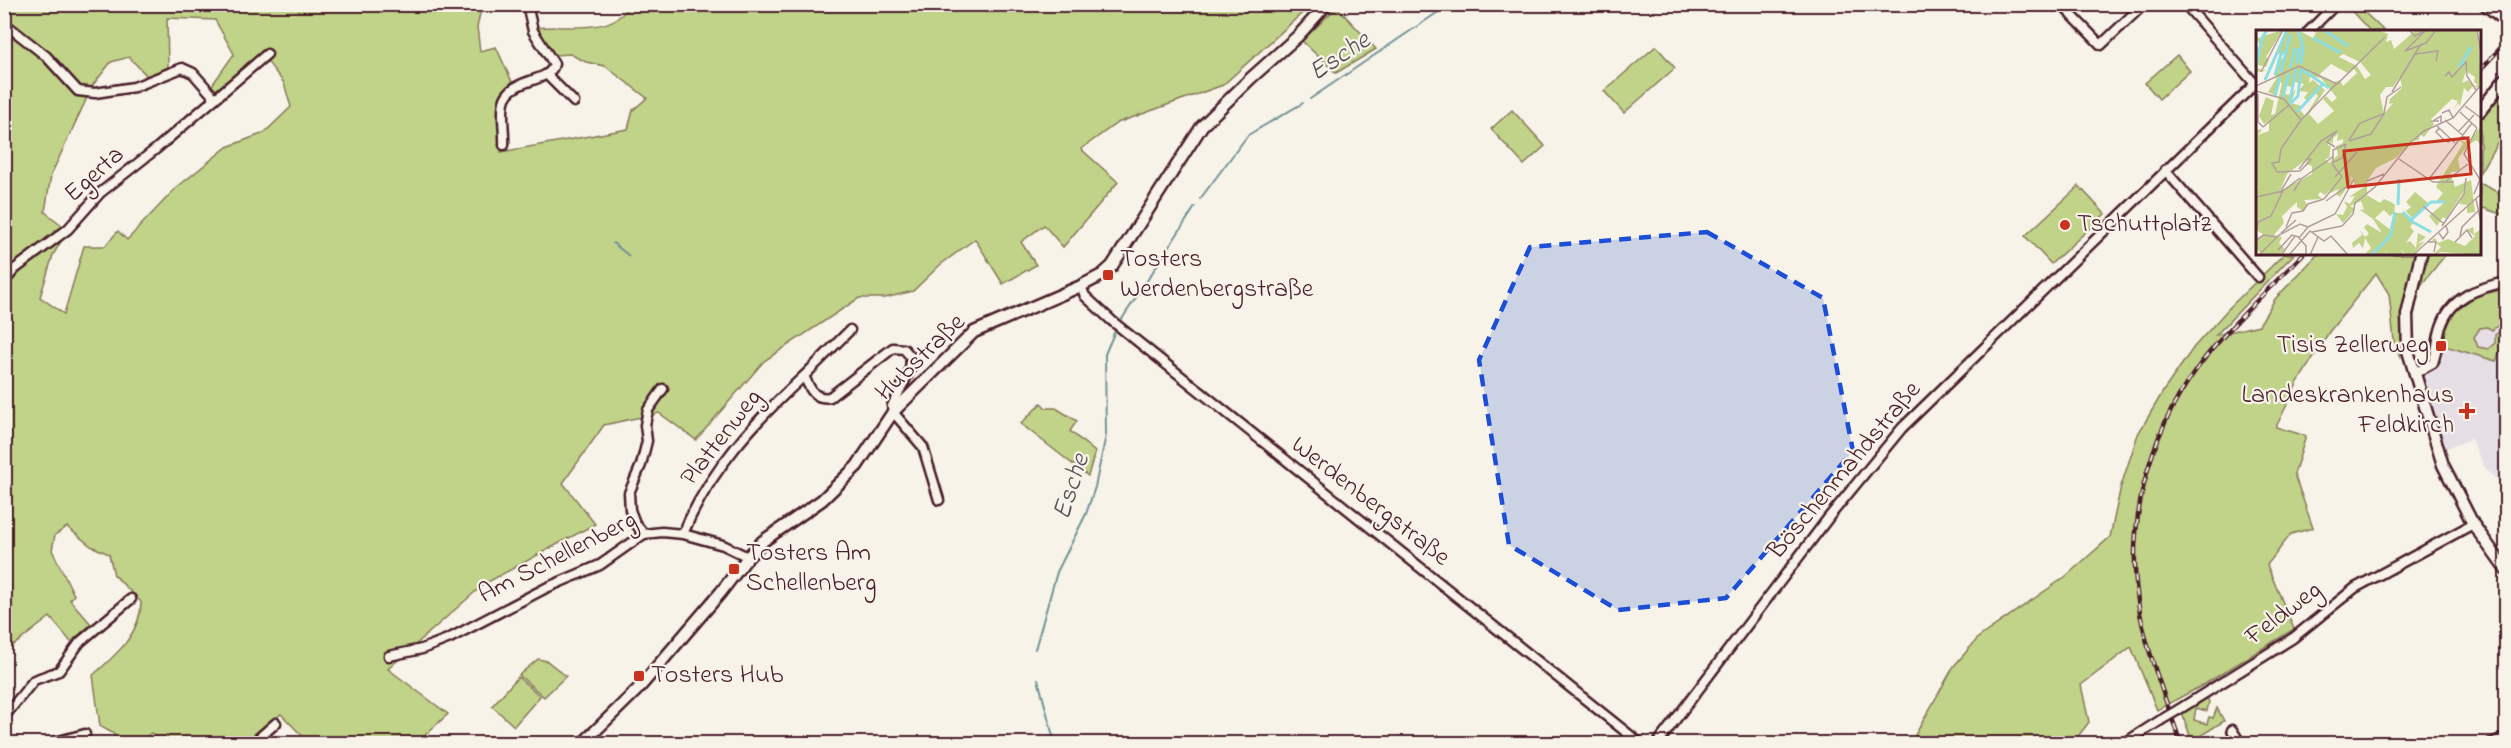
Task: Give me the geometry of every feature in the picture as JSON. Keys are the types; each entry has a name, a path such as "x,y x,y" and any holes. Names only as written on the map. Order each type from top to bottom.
{"street":[{"path":"504,145 504,103 507,95 517,86 547,75 553,70 554,64 533,31 527,4"},
{"name":"Hubstraße","path":"582,744 638,689 763,541 822,500 857,466 893,412 974,332 1102,275 1120,256 1202,126 1298,36 1327,4"},
{"path":"2061,4 2102,45 2144,4"},
{"path":"2185,4 2256,82"},
{"path":"2310,30 2336,4"},
{"path":"2483,4 2503,20"},
{"path":"4,23 46,56 78,92 95,93 134,87 182,68 193,73 214,98"},
{"name":"Egerta","path":"4,282 15,269 68,229 100,193 156,149 267,54"},
{"path":"547,75 574,102"},
{"path":"2481,110 2506,78"},
{"name":"Böschenmahdstraße","path":"1657,744 1829,517 1902,428 2256,82"},
{"path":"2165,170 2258,277"},
{"path":"2421,255 2406,327 2408,351 2444,465 2473,524 2506,570"},
{"path":"2415,373 2433,363 2441,325 2459,299 2471,292 2506,282"},
{"name":"Werdenbergstraße","path":"1081,286 1085,296 1112,321 1641,744"},
{"name":"Plattenweg","path":"683,534 695,507 755,424 850,330"},
{"path":"804,376 814,395 822,398 830,397 893,348 904,349 911,357 910,370 892,406 893,412 923,447 939,500"},
{"path":"644,534 630,510 629,493 641,465 647,441 645,425 648,410 663,389"},
{"name":"Feldweg","path":"2123,744 2293,638 2350,591 2473,524"},
{"name":"Am Schellenberg","path":"389,656 422,649 450,638 546,588 600,565 644,534 662,532 683,534 723,545 748,557"},
{"path":"4,717 34,680 59,671 80,642 132,598"},
{"path":"252,744 276,723"},
{"path":"2232,730 2241,744"},
{"path":"47,744 85,734"},
{"path":"2489,744 2506,737"}],"highlighted area":[{"path":"1707,232 1823,298 1853,451 1726,598 1618,610 1509,545 1479,360 1530,247"}],"shaded area":[{"name":"Landeskrankenhaus Feldkirch","path":"2506,282 2506,493 2498,480 2486,470 2471,439 2441,450 2416,373 2430,367 2442,326 2459,299"}],"green space":[{"path":"4,5 482,5 477,27 480,51 496,47 513,84 507,90 501,106 501,152 628,129 633,110 647,98 605,66 586,62 570,54 555,55 543,42 537,28 601,25 622,15 629,5 1311,5 1223,85 1117,123 1081,149 1118,182 1063,247 1044,225 1021,242 1036,265 1003,284 975,239 940,265 913,291 885,298 859,298 764,361 696,440 659,413 604,425 563,483 595,524 484,584 388,669 448,714 415,744 309,743 281,714 244,743 162,743 151,733 138,743 115,743 114,734 100,726 93,675 118,652 132,634 140,614 141,602 114,575 109,554 91,546 67,527 55,535 52,550 74,595 70,600 91,624 71,642 50,617 5,652","holes":["167,18 215,20 234,54 210,88 216,91 222,88 263,56 284,83 291,107 264,133 227,147 176,188 127,240 118,231 105,246 84,246 64,314 40,297 53,255 68,230 45,212 51,175 93,85 111,62 129,57 147,76 168,67"]},
{"path":"2346,5 2370,5 2364,12 2383,30 2369,30"},
{"path":"1337,7 1376,49 1336,73 1302,41"},
{"path":"1656,46 1675,68 1624,113 1604,91"},
{"path":"2177,55 2190,71 2159,99 2145,83"},
{"path":"2506,78 2506,128 2481,170 2481,110"},
{"path":"1512,110 1545,146 1524,165 1491,129"},
{"path":"2481,184 2506,200 2506,216 2483,208 2481,211"},
{"name":"Tschuttplatz","path":"2079,186 2105,214 2051,264 2025,236"},
{"path":"2283,255 2293,255 2216,335 2259,325 2275,299 2317,255 2445,255 2414,294 2411,320 2400,357 2394,341 2389,294 2376,273 2329,332 2298,382 2276,427 2306,436 2294,474 2313,528 2291,534 2267,565 2294,629 2205,684 2157,710 2131,647 2081,685 2089,722 2073,743 1910,744 1954,666 1979,637 2065,577 2110,537 2121,486 2138,434 2164,390 2194,347 2229,308"},
{"path":"2506,289 2506,307 2501,322 2492,330 2487,327 2480,328 2474,337 2478,347 2488,349 2495,343 2495,335 2502,330 2506,332 2506,339 2496,361 2445,346 2445,334 2450,319 2462,305 2478,296"},
{"path":"1041,403 1046,408 1056,408 1077,421 1070,431 1095,452 1088,476 1021,424"},
{"path":"538,659 547,661 566,676 544,697 519,675"},
{"path":"518,677 540,696 514,726 492,706"},
{"path":"2207,697 2209,702 2207,711 2196,708 2194,720 2207,724 2209,717 2213,718 2217,708 2224,721 2192,741 2182,713"}],"waterway":[{"name":"Esche","path":"1310,99 1450,4"},
{"name":"Esche","path":"1200,199 1248,135 1303,103"},
{"name":"Esche","path":"1122,319 1195,207"},
{"path":"613,243 629,256"},
{"name":"Esche","path":"1035,649 1057,572 1086,514 1095,487 1106,435 1105,354 1115,331"},
{"name":"Esche","path":"1038,679 1055,744"}],"railway":[{"path":"2481,69 2506,42"},
{"path":"2181,744 2153,663 2140,613 2135,549 2144,484 2165,423 2180,394 2198,367 2236,323 2302,255"}],"place":[{"name":"Tschuttplatz","path":"2065,225"},
{"name":"Tosters Werdenbergstraße","path":"1108,275"},
{"name":"Tisis Zellerweg","path":"2441,346"},
{"name":"Landeskrankenhaus Feldkirch","path":"2467,411"},
{"name":"Tosters Am Schellenberg","path":"734,569"},
{"name":"Tosters Hub","path":"639,676"}]}
